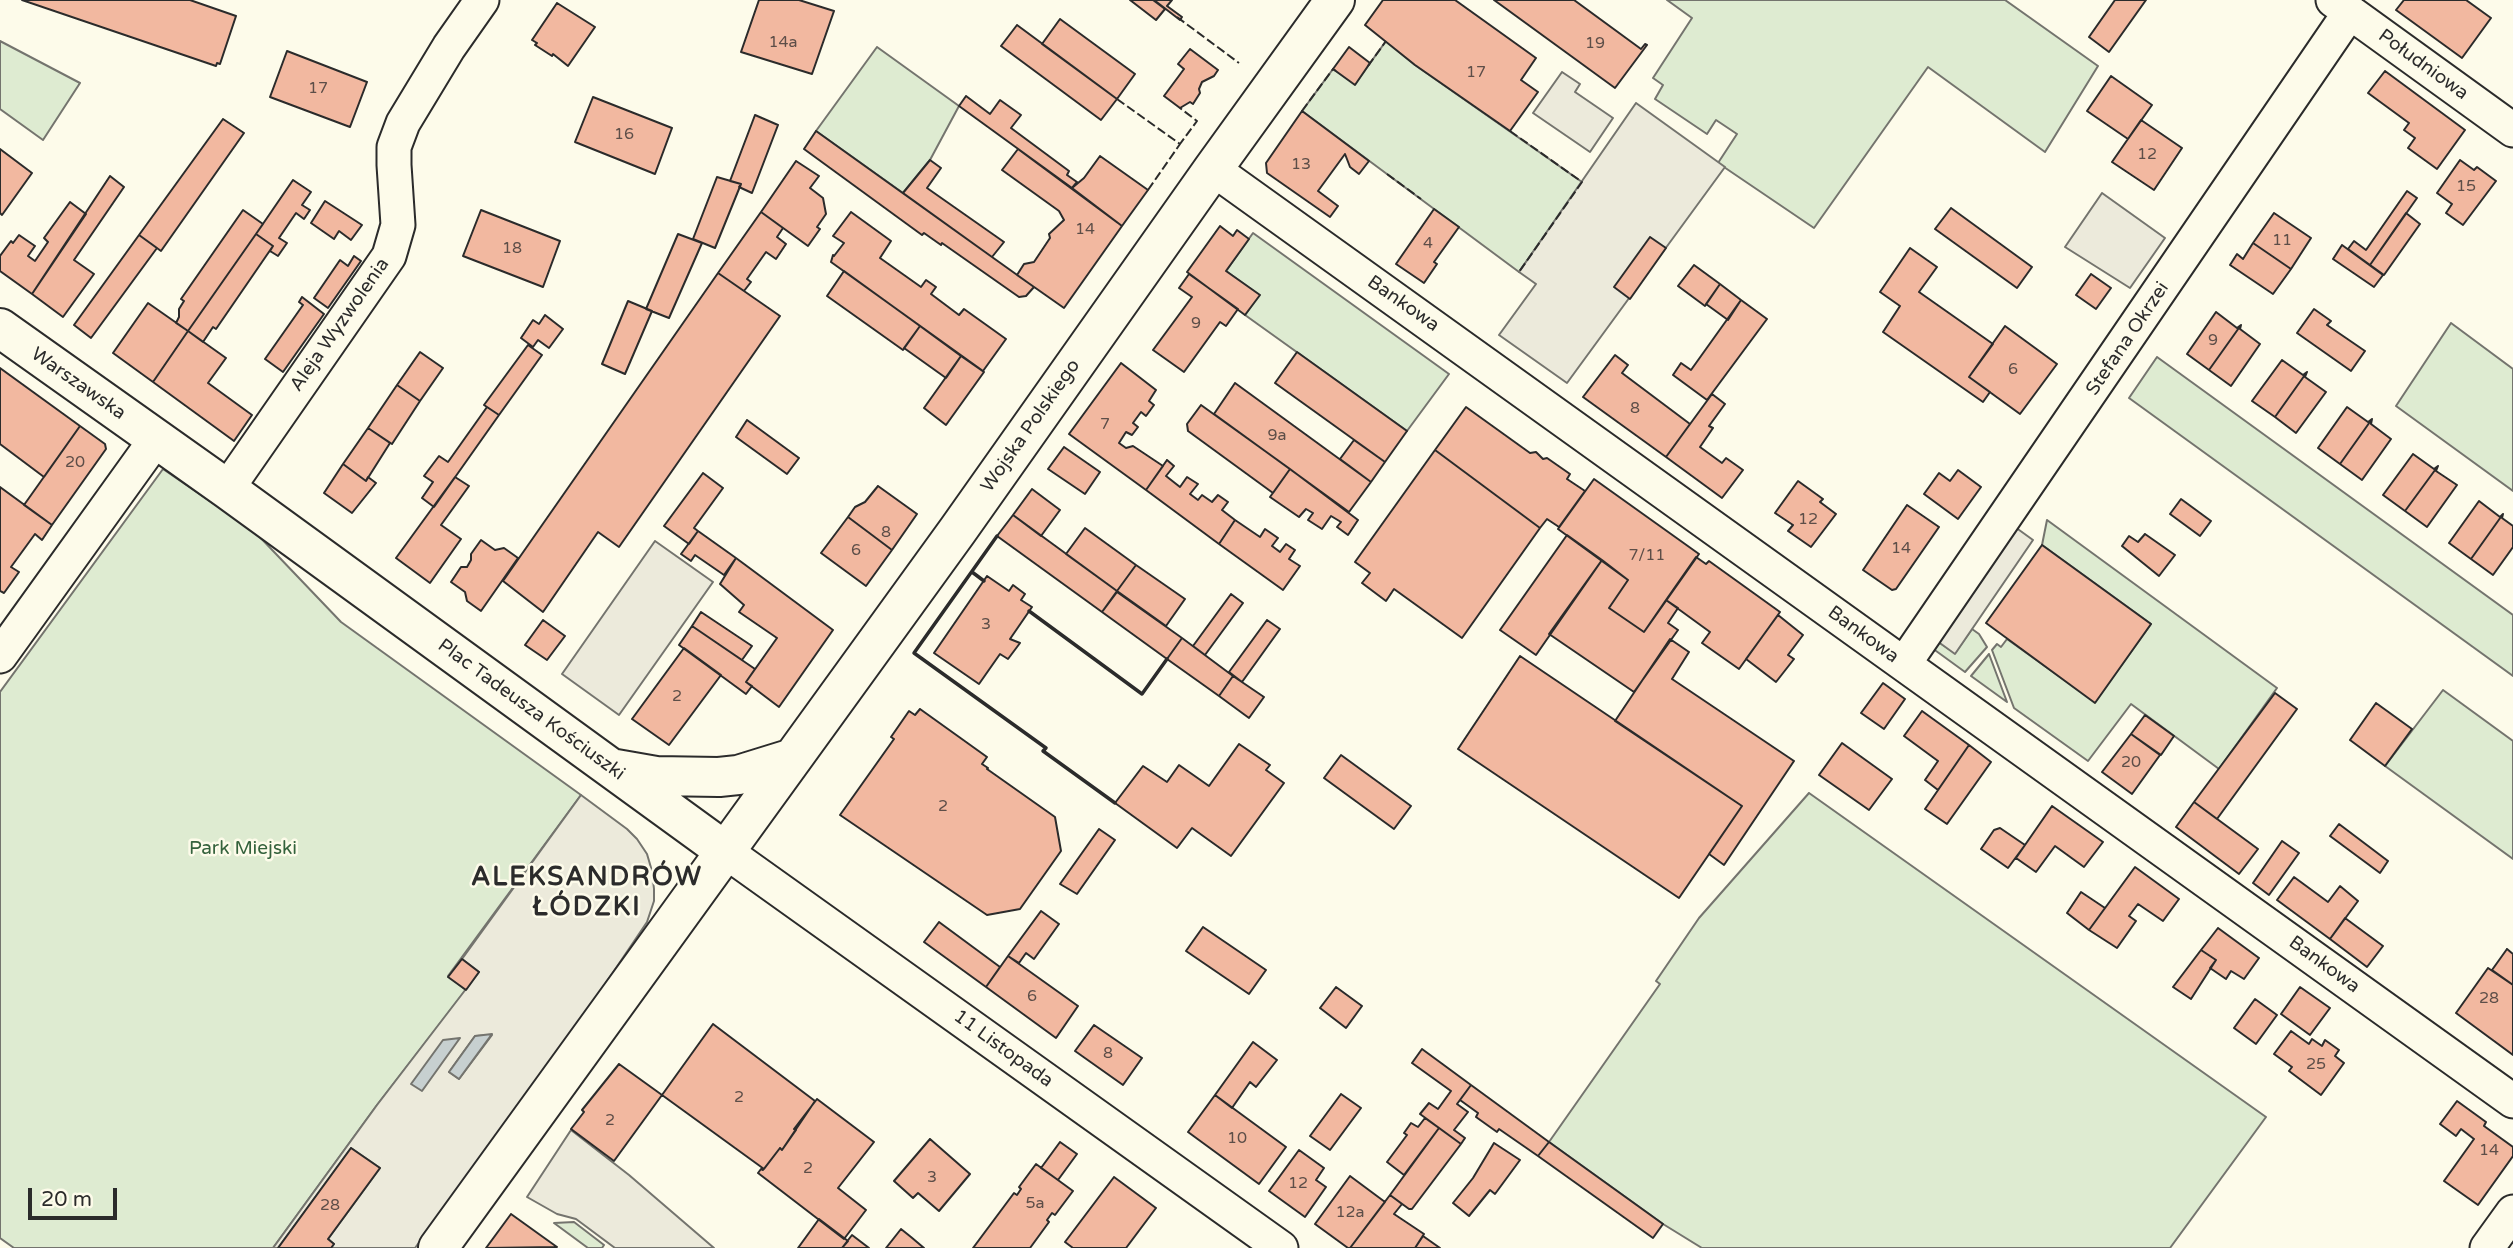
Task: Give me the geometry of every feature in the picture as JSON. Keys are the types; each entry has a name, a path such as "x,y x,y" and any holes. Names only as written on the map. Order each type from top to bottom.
{"main road":[{"name":"Wojska Polskiego","path":"725,851 958,530 1335,0"},
{"name":"Warszawska","path":"0,328 156,439"},
{"name":"Plac Tadeusza Kościuszki","path":"156,439 725,851"},
{"path":"612,768 656,776 709,778 738,775 793,758"},
{"path":"438,1248 725,851"}],"street":[{"name":"Aleja Wyzwolenia","path":"227,489 389,256 398,225 394,147 403,123 449,47 482,0"},
{"name":"Południowa","path":"2342,6 2513,130"},
{"name":"Stefana Okrzei","path":"1904,664 2342,6"},
{"name":"Bankowa","path":"1213,169 2513,1101"},
{"path":"0,656 156,439"},
{"name":"11 Listopada","path":"725,851 1281,1248"},
{"path":"2487,1248 2513,1212"}],"green space":[{"path":"1667,0 2005,0 2098,66 2045,152 1928,67 1814,228 1718,163 1737,134 1716,120 1707,134 1655,99 1663,85 1653,78 1692,18"},
{"path":"0,41 80,83 43,140 0,109"},
{"path":"1386,41 1415,65 1582,182 1519,272 1302,111 1333,69 1355,84"},
{"path":"877,47 959,106 930,160 903,193 816,131"},
{"path":"1253,233 1449,374 1407,431 1245,315 1259,295 1226,271"},
{"path":"2451,323 2513,369 2513,491 2396,406"},
{"path":"2157,357 2513,615 2513,676 2129,398"},
{"name":"Park Miejski","path":"163,469 255,532 341,622 581,795 448,976 466,990 377,1105 273,1248 14,1248 0,1238 0,692"},
{"path":"2047,520 2277,688 2219,769 2131,704 2088,761 2014,708 1992,650 1997,644 2001,647 2007,639 2095,702 2151,624 2042,545"},
{"path":"1972,629 1979,634 1987,647 1965,672 1932,648 1937,641 1955,653"},
{"path":"1989,654 2007,702 1971,676"},
{"path":"2443,690 2513,741 2513,859 2385,766"},
{"path":"1809,793 2266,1117 2170,1248 1702,1248 1663,1224 1549,1142 1660,984 1656,981 1699,918"},
{"path":"574,1222 604,1245 602,1248 588,1248 554,1223"}],"shaded area":[{"path":"1562,72 1580,84 1575,92 1613,118 1590,152 1533,113"},
{"path":"1636,103 1725,167 1567,383 1499,335 1536,284 1519,272"},
{"path":"2102,193 2165,238 2130,288 2065,247"},
{"path":"2015,527 2033,540 1955,654 1937,641"},
{"path":"655,541 713,582 619,715 562,674"},
{"path":"581,795 627,829 647,854 652,871 654,901 647,922 585,1014 415,1248 331,1248 334,1244 328,1239 380,1168 351,1148 278,1248 273,1248 377,1105 479,972 462,959","holes":["492,1035 459,1079 449,1072 475,1036"]},
{"path":"492,1034 459,1079 449,1072 475,1036"},
{"path":"460,1038 422,1091 411,1084 443,1040"},
{"path":"571,1130 629,1175 714,1248 615,1248 576,1219 557,1214 527,1197"}],"building":[{"path":"22,0 190,0 236,16 220,64 217,63 216,66"},
{"path":"759,0 799,0 834,11 812,74 741,52"},
{"path":"1130,0 1153,0 1165,9 1156,20"},
{"path":"1154,0 1172,0 1167,6 1182,17 1180,20"},
{"path":"1383,0 1455,0 1536,58 1521,80 1538,92 1510,131 1415,65 1365,25"},
{"path":"1494,0 1574,0 1641,49 1647,45 1615,88"},
{"path":"2115,0 2146,0 2109,52 2089,37"},
{"path":"2404,0 2466,0 2491,18 2462,58 2396,10"},
{"path":"557,3 595,27 568,66 535,45 537,43 532,40"},
{"path":"1060,19 1135,74 1117,99 1042,44"},
{"path":"1017,25 1117,99 1101,120 1001,46"},
{"path":"1349,47 1370,63 1355,85 1333,69"},
{"path":"1190,49 1218,70 1214,76 1202,82 1200,93 1193,104 1190,102 1180,108 1164,96 1184,69 1178,64"},
{"path":"287,51 367,82 350,127 270,97"},
{"path":"2385,71 2465,130 2437,169 2408,148 2415,138 2404,130 2409,123 2368,93"},
{"path":"2111,76 2152,105 2128,139 2087,111"},
{"path":"966,96 990,114 1000,100 1021,115 1011,128 1069,171 1067,175 1077,182 1072,188 959,106"},
{"path":"593,97 672,128 655,174 575,142"},
{"path":"1302,111 1369,161 1359,174 1350,167 1345,154 1318,191 1338,206 1330,217 1267,173 1266,163"},
{"path":"755,115 778,125 752,193 739,187 741,184 730,181"},
{"path":"223,119 244,133 161,251 139,235"},
{"path":"2141,120 2182,148 2154,190 2112,162"},
{"path":"816,131 1034,287 1026,296 1019,297 942,243 941,245 924,233 922,235 804,149"},
{"path":"0,149 32,173 2,215 0,213"},
{"path":"1018,149 1122,226 1064,308 1017,275 1024,264 1034,262 1050,238 1049,234 1064,220 1059,211 1002,170"},
{"path":"1100,156 1148,190 1122,226 1072,188 1084,178"},
{"path":"930,160 941,168 927,188 1004,242 992,257 903,193"},
{"path":"2460,160 2474,170 2477,167 2496,181 2463,225 2446,213 2452,204 2437,193"},
{"path":"796,161 819,176 810,188 823,198 826,214 817,227 820,229 808,246 761,212"},
{"path":"110,176 124,187 74,260 94,274 63,317 32,294"},
{"path":"717,177 741,184 715,248 693,239"},
{"path":"293,180 311,192 302,205 310,210 304,219 296,213 279,238 287,243 278,256 270,251 273,246 256,234"},
{"path":"2407,191 2417,198 2370,265 2348,249 2354,241 2366,250"},
{"path":"325,201 362,225 351,240 339,231 334,239 311,223"},
{"path":"70,202 86,214 32,294 0,271 0,256 19,235 35,246 28,256 35,261 48,242 44,238"},
{"path":"1951,208 2032,267 2017,288 1935,229"},
{"path":"1434,209 1459,227 1434,262 1437,264 1424,283 1396,264"},
{"path":"243,210 263,224 188,331 176,323 184,301 181,299"},
{"path":"481,210 560,241 543,287 463,256"},
{"path":"761,212 783,228 777,237 786,244 776,259 766,252 747,279 751,282 744,291 718,273"},
{"path":"851,212 891,241 880,258 921,287 926,280 936,287 931,294 959,315 964,309 1006,339 983,371 831,262 833,255 844,243 833,236"},
{"path":"2274,213 2311,238 2291,269 2253,243"},
{"path":"2406,213 2420,224 2384,275 2370,265"},
{"path":"1220,226 1233,236 1237,230 1249,239 1226,271 1260,295 1245,315 1187,272"},
{"path":"256,234 273,246 216,329 213,327 203,342 188,331"},
{"path":"678,234 702,243 669,318 646,309"},
{"path":"139,235 157,248 91,338 74,325"},
{"path":"1650,237 1666,248 1630,299 1614,287"},
{"path":"2253,243 2291,269 2273,294 2230,265 2237,254 2243,259"},
{"path":"2342,245 2383,275 2374,287 2333,259"},
{"path":"1910,248 1937,267 1919,292 1993,344 1969,377 1990,392 1983,402 1883,332 1900,306 1880,292"},
{"path":"354,256 361,261 328,308 314,298 340,260 348,266"},
{"path":"1694,265 1720,284 1705,306 1678,286"},
{"path":"844,271 920,326 903,350 827,296"},
{"path":"718,273 780,316 619,547 598,532 543,612 503,581"},
{"path":"1189,274 1238,309 1226,326 1220,322 1184,372 1153,350 1192,297 1179,288"},
{"path":"2091,274 2111,288 2096,309 2076,295"},
{"path":"1720,284 1741,300 1728,320 1706,304"},
{"path":"302,297 324,314 283,372 265,359 303,305 299,302"},
{"path":"1741,300 1767,319 1707,400 1673,375 1681,363 1691,370"},
{"path":"628,301 652,311 625,374 602,364"},
{"path":"148,303 188,331 153,382 113,353"},
{"path":"2314,309 2331,321 2327,325 2365,351 2351,371 2297,333"},
{"path":"2216,312 2237,328 2241,325 2209,370 2187,354"},
{"path":"545,315 563,329 549,348 538,340 533,347 521,338 533,320 539,324"},
{"path":"2241,325 2240,329 2260,344 2231,386 2209,370"},
{"path":"920,326 961,356 946,378 904,348"},
{"path":"2005,326 2057,364 2020,414 1969,377"},
{"path":"188,331 226,358 208,383 252,415 234,441 153,382"},
{"path":"528,345 542,355 499,415 484,405"},
{"path":"420,352 443,368 420,401 397,385"},
{"path":"1297,352 1407,431 1385,462 1275,383"},
{"path":"1615,355 1628,365 1622,373 1690,424 1666,457 1583,397"},
{"path":"961,356 984,372 946,425 924,408"},
{"path":"2282,360 2303,375 2307,372 2275,417 2252,401"},
{"path":"1121,363 1156,390 1149,401 1154,405 1146,416 1141,412 1133,423 1138,427 1132,435 1126,432 1119,443 1126,448 1133,446 1163,466 1146,490 1069,434"},
{"path":"0,368 80,426 44,477 0,444"},
{"path":"2307,372 2305,377 2326,392 2296,433 2275,417"},
{"path":"1235,383 1371,482 1349,512 1214,414"},
{"path":"397,385 420,401 392,444 368,428"},
{"path":"1712,394 1725,404 1709,426 1713,428 1700,447 1722,463 1726,458 1743,470 1722,498 1666,457"},
{"path":"1201,405 1290,469 1273,493 1188,431 1187,424"},
{"path":"487,407 499,415 434,507 422,498 433,482 424,476 439,456 448,462"},
{"path":"1466,407 1530,453 1536,452 1570,474 1567,479 1585,491 1559,527 1547,519 1540,528 1435,450"},
{"path":"2347,407 2368,422 2372,419 2340,464 2318,448"},
{"path":"2372,419 2371,424 2391,439 2362,480 2340,464"},
{"path":"747,420 799,458 787,474 736,437"},
{"path":"80,426 105,444 106,449 52,525 24,505"},
{"path":"368,428 390,443 366,481 343,464"},
{"path":"1354,440 1385,462 1371,482 1340,459"},
{"path":"1064,447 1100,472 1085,494 1048,469"},
{"path":"1435,450 1540,528 1462,638 1394,589 1386,601 1362,583 1370,573 1355,562"},
{"path":"2413,454 2434,469 2438,466 2405,511 2383,495"},
{"path":"1167,460 1174,466 1166,476 1180,487 1187,477 1198,484 1190,494 1198,500 1202,495 1212,502 1218,495 1228,502 1222,510 1235,520 1219,544 1146,490"},
{"path":"343,464 366,481 368,477 376,483 352,513 324,493"},
{"path":"2438,466 2436,471 2457,485 2427,527 2405,511"},
{"path":"1290,469 1358,520 1348,535 1337,527 1341,522 1331,516 1322,529 1308,520 1313,513 1306,509 1299,517 1270,497"},
{"path":"1958,470 1981,487 1958,519 1924,494 1939,473 1950,481"},
{"path":"703,473 723,488 694,528 698,531 689,544 664,526"},
{"path":"455,477 469,486 441,525 461,539 430,583 396,558"},
{"path":"1594,479 1699,554 1644,632 1609,608 1628,580 1558,529"},
{"path":"1798,481 1823,499 1820,502 1836,514 1811,547 1788,531 1793,525 1775,513"},
{"path":"878,486 917,514 892,550 848,517"},
{"path":"0,487 52,525 42,540 35,534 11,567 19,572 4,593 0,591"},
{"path":"1032,489 1060,510 1041,536 1013,515"},
{"path":"2181,499 2211,521 2200,536 2170,514"},
{"path":"2479,501 2500,517 2503,514 2471,559 2449,543"},
{"path":"1907,505 1939,527 1896,589 1892,590 1863,570"},
{"path":"2503,514 2502,518 2513,526 2513,547 2493,575 2471,559"},
{"path":"1013,515 1117,591 1102,612 997,536"},
{"path":"848,517 892,550 866,586 821,553"},
{"path":"1235,520 1260,537 1265,529 1278,538 1272,546 1280,552 1286,544 1295,550 1289,559 1300,566 1283,590 1219,544"},
{"path":"1085,528 1136,565 1117,591 1066,554"},
{"path":"698,531 736,558 724,575 695,555 691,561 681,554"},
{"path":"2145,534 2175,555 2159,576 2122,546 2129,536 2138,542"},
{"path":"1567,535 1602,560 1536,655 1500,630"},
{"path":"481,540 495,550 504,548 518,558 481,611 467,601 465,592 451,582 461,567 467,567 471,554"},
{"path":"2042,545 2151,624 2095,703 1986,623"},
{"path":"1696,557 1706,564 1709,561 1780,612 1739,669 1702,643 1710,632 1666,600"},
{"path":"736,558 833,630 779,707 746,682 777,638 739,612 744,605 720,584"},
{"path":"1602,560 1628,580 1609,608 1644,632 1666,600 1678,608 1668,623 1678,630 1634,692 1549,634"},
{"path":"1136,565 1185,599 1166,626 1117,591"},
{"path":"987,576 1009,591 1013,585 1025,594 1021,600 1032,607 1010,639 1020,643 1008,659 1000,654 979,684 934,653"},
{"path":"1117,592 1182,638 1167,659 1102,612"},
{"path":"1231,594 1243,603 1205,655 1193,646"},
{"path":"701,612 752,646 742,660 692,626"},
{"path":"1778,615 1803,635 1788,655 1794,659 1776,682 1746,659"},
{"path":"543,620 565,636 547,660 525,645"},
{"path":"1267,620 1280,629 1242,682 1229,672"},
{"path":"692,626 755,669 746,682 752,686 746,694 679,645"},
{"path":"1182,638 1233,676 1219,696 1167,659"},
{"path":"1670,639 1689,652 1672,679 1794,761 1724,865 1709,854 1742,806 1615,721"},
{"path":"684,648 721,675 669,745 632,719"},
{"path":"1520,656 1742,806 1679,898 1458,749"},
{"path":"1233,676 1264,697 1249,718 1219,696"},
{"path":"1883,683 1905,699 1884,729 1861,713"},
{"path":"2275,693 2297,709 2217,819 2194,802"},
{"path":"2376,703 2412,729 2385,766 2350,740"},
{"path":"920,709 987,757 982,764 987,769 1055,817 1061,851 1020,909 987,915 840,815 894,739 891,737 909,711 915,715"},
{"path":"1922,711 1969,745 1938,790 1925,780 1938,761 1904,736"},
{"path":"2145,715 2174,736 2161,755 2131,734"},
{"path":"2131,734 2160,755 2132,794 2102,772"},
{"path":"1842,743 1892,779 1869,810 1819,775"},
{"path":"1239,744 1270,765 1266,770 1284,783 1231,856 1192,828 1177,848 1115,803 1143,766 1167,782 1179,765 1209,786"},
{"path":"1969,745 1991,762 1947,824 1925,809"},
{"path":"1341,755 1411,806 1394,829 1324,778"},
{"path":"2194,802 2258,849 2239,874 2176,827"},
{"path":"2052,806 2103,842 2084,867 2055,846 2036,872 2016,858"},
{"path":"2339,824 2388,861 2380,873 2330,836"},
{"path":"2000,828 2025,845 2008,868 1981,849 1994,830"},
{"path":"1099,829 1115,840 1077,894 1060,884"},
{"path":"2282,841 2299,853 2269,895 2253,883"},
{"path":"2135,867 2179,899 2163,921 2138,904 2129,916 2136,921 2117,948 2089,930"},
{"path":"2294,877 2328,902 2340,886 2358,901 2330,939 2277,900"},
{"path":"2081,892 2105,908 2089,930 2067,913"},
{"path":"1041,911 1059,924 1034,959 1026,953 1019,963 1008,956"},
{"path":"2345,918 2383,946 2367,967 2330,939"},
{"path":"939,922 1000,967 986,987 924,942"},
{"path":"1203,927 1266,970 1249,994 1186,951"},
{"path":"2218,928 2259,958 2244,979 2231,971 2226,979 2210,968 2216,960 2201,950"},
{"path":"2507,949 2513,954 2513,985 2492,970"},
{"path":"2201,950 2216,960 2191,999 2173,987"},
{"path":"1008,956 1078,1006 1056,1038 986,987"},
{"path":"462,959 479,972 466,990 448,977"},
{"path":"2488,968 2513,985 2513,1055 2456,1013"},
{"path":"1336,987 1362,1006 1346,1028 1320,1008"},
{"path":"2300,987 2330,1008 2310,1035 2281,1014"},
{"path":"2255,999 2277,1015 2256,1044 2234,1028"},
{"path":"713,1024 815,1101 782,1150 780,1148 764,1169 662,1095"},
{"path":"1094,1025 1142,1058 1123,1085 1075,1051"},
{"path":"2291,1031 2309,1044 2312,1039 2322,1046 2325,1040 2339,1050 2335,1056 2344,1063 2321,1095 2289,1071 2292,1067 2274,1054"},
{"path":"1253,1042 1277,1060 1256,1087 1250,1082 1232,1108 1215,1095"},
{"path":"1422,1049 1471,1085 1457,1104 1468,1112 1454,1130 1465,1138 1461,1144 1420,1114 1429,1103 1438,1109 1451,1091 1412,1063"},
{"path":"619,1064 662,1095 614,1161 571,1129 584,1112 582,1110"},
{"path":"1471,1085 1549,1142 1538,1156 1476,1117 1478,1113 1460,1100"},
{"path":"1341,1094 1361,1108 1330,1150 1310,1136"},
{"path":"1215,1095 1286,1147 1259,1184 1188,1132"},
{"path":"817,1099 874,1142 838,1188 866,1210 844,1239 758,1173 780,1148 782,1150"},
{"path":"2457,1101 2486,1122 2484,1126 2513,1147 2513,1156 2478,1205 2444,1181 2474,1139 2461,1129 2456,1136 2440,1124"},
{"path":"1425,1118 1439,1128 1404,1175 1387,1162 1407,1135 1404,1133 1411,1123 1418,1127"},
{"path":"1439,1128 1461,1144 1412,1209 1409,1209 1390,1195"},
{"path":"930,1139 970,1174 939,1211 918,1193 913,1198 894,1181"},
{"path":"1060,1142 1077,1154 1058,1180 1041,1168"},
{"path":"1549,1142 1663,1224 1653,1238 1538,1156"},
{"path":"1494,1143 1520,1160 1495,1194 1490,1190 1469,1216 1453,1203 1473,1178"},
{"path":"351,1148 380,1168 328,1239 334,1244 331,1248 278,1248"},
{"path":"1299,1150 1324,1168 1316,1180 1326,1187 1305,1217 1269,1191"},
{"path":"1036,1164 1073,1191 1055,1215 1052,1213 1047,1220 1049,1222 1030,1248 973,1248 1014,1193 1017,1195 1021,1189 1019,1187"},
{"path":"1350,1176 1385,1202 1348,1248 1315,1224"},
{"path":"1114,1177 1156,1208 1126,1248 1073,1248 1065,1242"},
{"path":"1390,1195 1402,1204 1394,1214 1424,1234 1415,1248 1350,1248"},
{"path":"511,1214 543,1237 557,1247 486,1248"},
{"path":"819,1219 848,1241 842,1248 798,1248"},
{"path":"901,1229 911,1237 924,1248 886,1248"},
{"path":"852,1235 869,1248 842,1248"},
{"path":"1423,1236 1440,1248 1415,1248"}],"fence":[{"path":"1177,17 1239,63"},
{"path":"1368,66 1386,41"},
{"path":"1302,111 1333,69 1336,71"},
{"path":"1117,99 1180,144 1197,121 1180,108"},
{"path":"1510,131 1582,182 1519,272"},
{"path":"1148,190 1180,144"},
{"path":"1387,174 1421,199"}],"wall":[{"path":"997,536 914,653 1046,748 1043,751 1115,803"},
{"path":"972,572 984,581"},
{"path":"1029,611 1142,694 1167,659"}],"district":[{"name":"ALEKSANDRÓW ŁÓDZKI","path":"587,893"}]}
